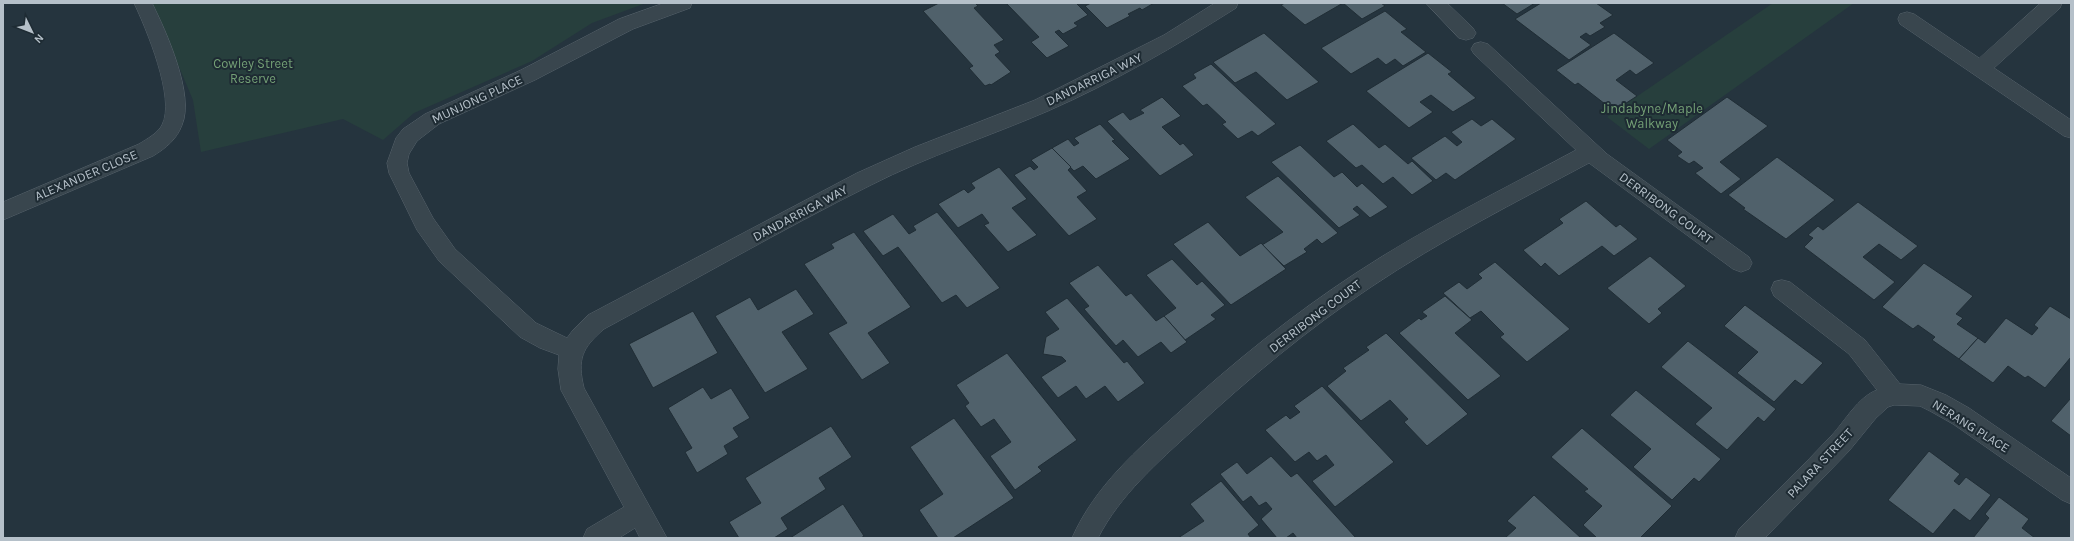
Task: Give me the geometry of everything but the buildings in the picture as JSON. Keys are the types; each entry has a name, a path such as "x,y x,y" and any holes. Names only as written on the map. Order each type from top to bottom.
{"street":[{"name":"ALEXANDER CLOSE","path":"3,211 127,159 146,150 166,135 176,117 176,106 172,81 143,3"},
{"name":"MUNJONG PLACE","path":"572,350 548,342 528,330 447,255 425,224 399,173 397,163 402,144 410,135 432,119 528,75 626,24 683,3"},
{"name":"DANDARRIGA WAY","path":"654,538 573,390 569,375 572,350 582,332 596,322 864,179 922,153 1042,104 1097,79 1171,40 1229,3"},
{"path":"1435,3 1466,33"},
{"path":"1981,68 2053,3"},
{"path":"1907,19 2071,130"},
{"name":"DERRIBONG COURT","path":"1481,50 1591,152 1662,207 1741,262"},
{"name":"DERRIBONG COURT","path":"1085,538 1094,517 1105,501 1137,466 1192,415 1303,323 1364,279 1420,246 1591,152"},
{"path":"1782,289 1857,347 1894,394"},
{"name":"NERANG PLACE","path":"1894,394 1921,396 1938,403 1961,416 2071,492"},
{"name":"PALARA STREET","path":"1748,538 1840,443 1868,410 1880,399 1894,394"},
{"path":"596,538 640,511"}],"green space":[{"name":"Cowley Street Reserve","path":"152,3 646,3 592,23 532,61 414,113 383,140 343,119 201,152 193,100"},
{"name":"Jindabyne/Maple Walkway","path":"1773,3 1854,3 1649,149 1607,117"}]}
